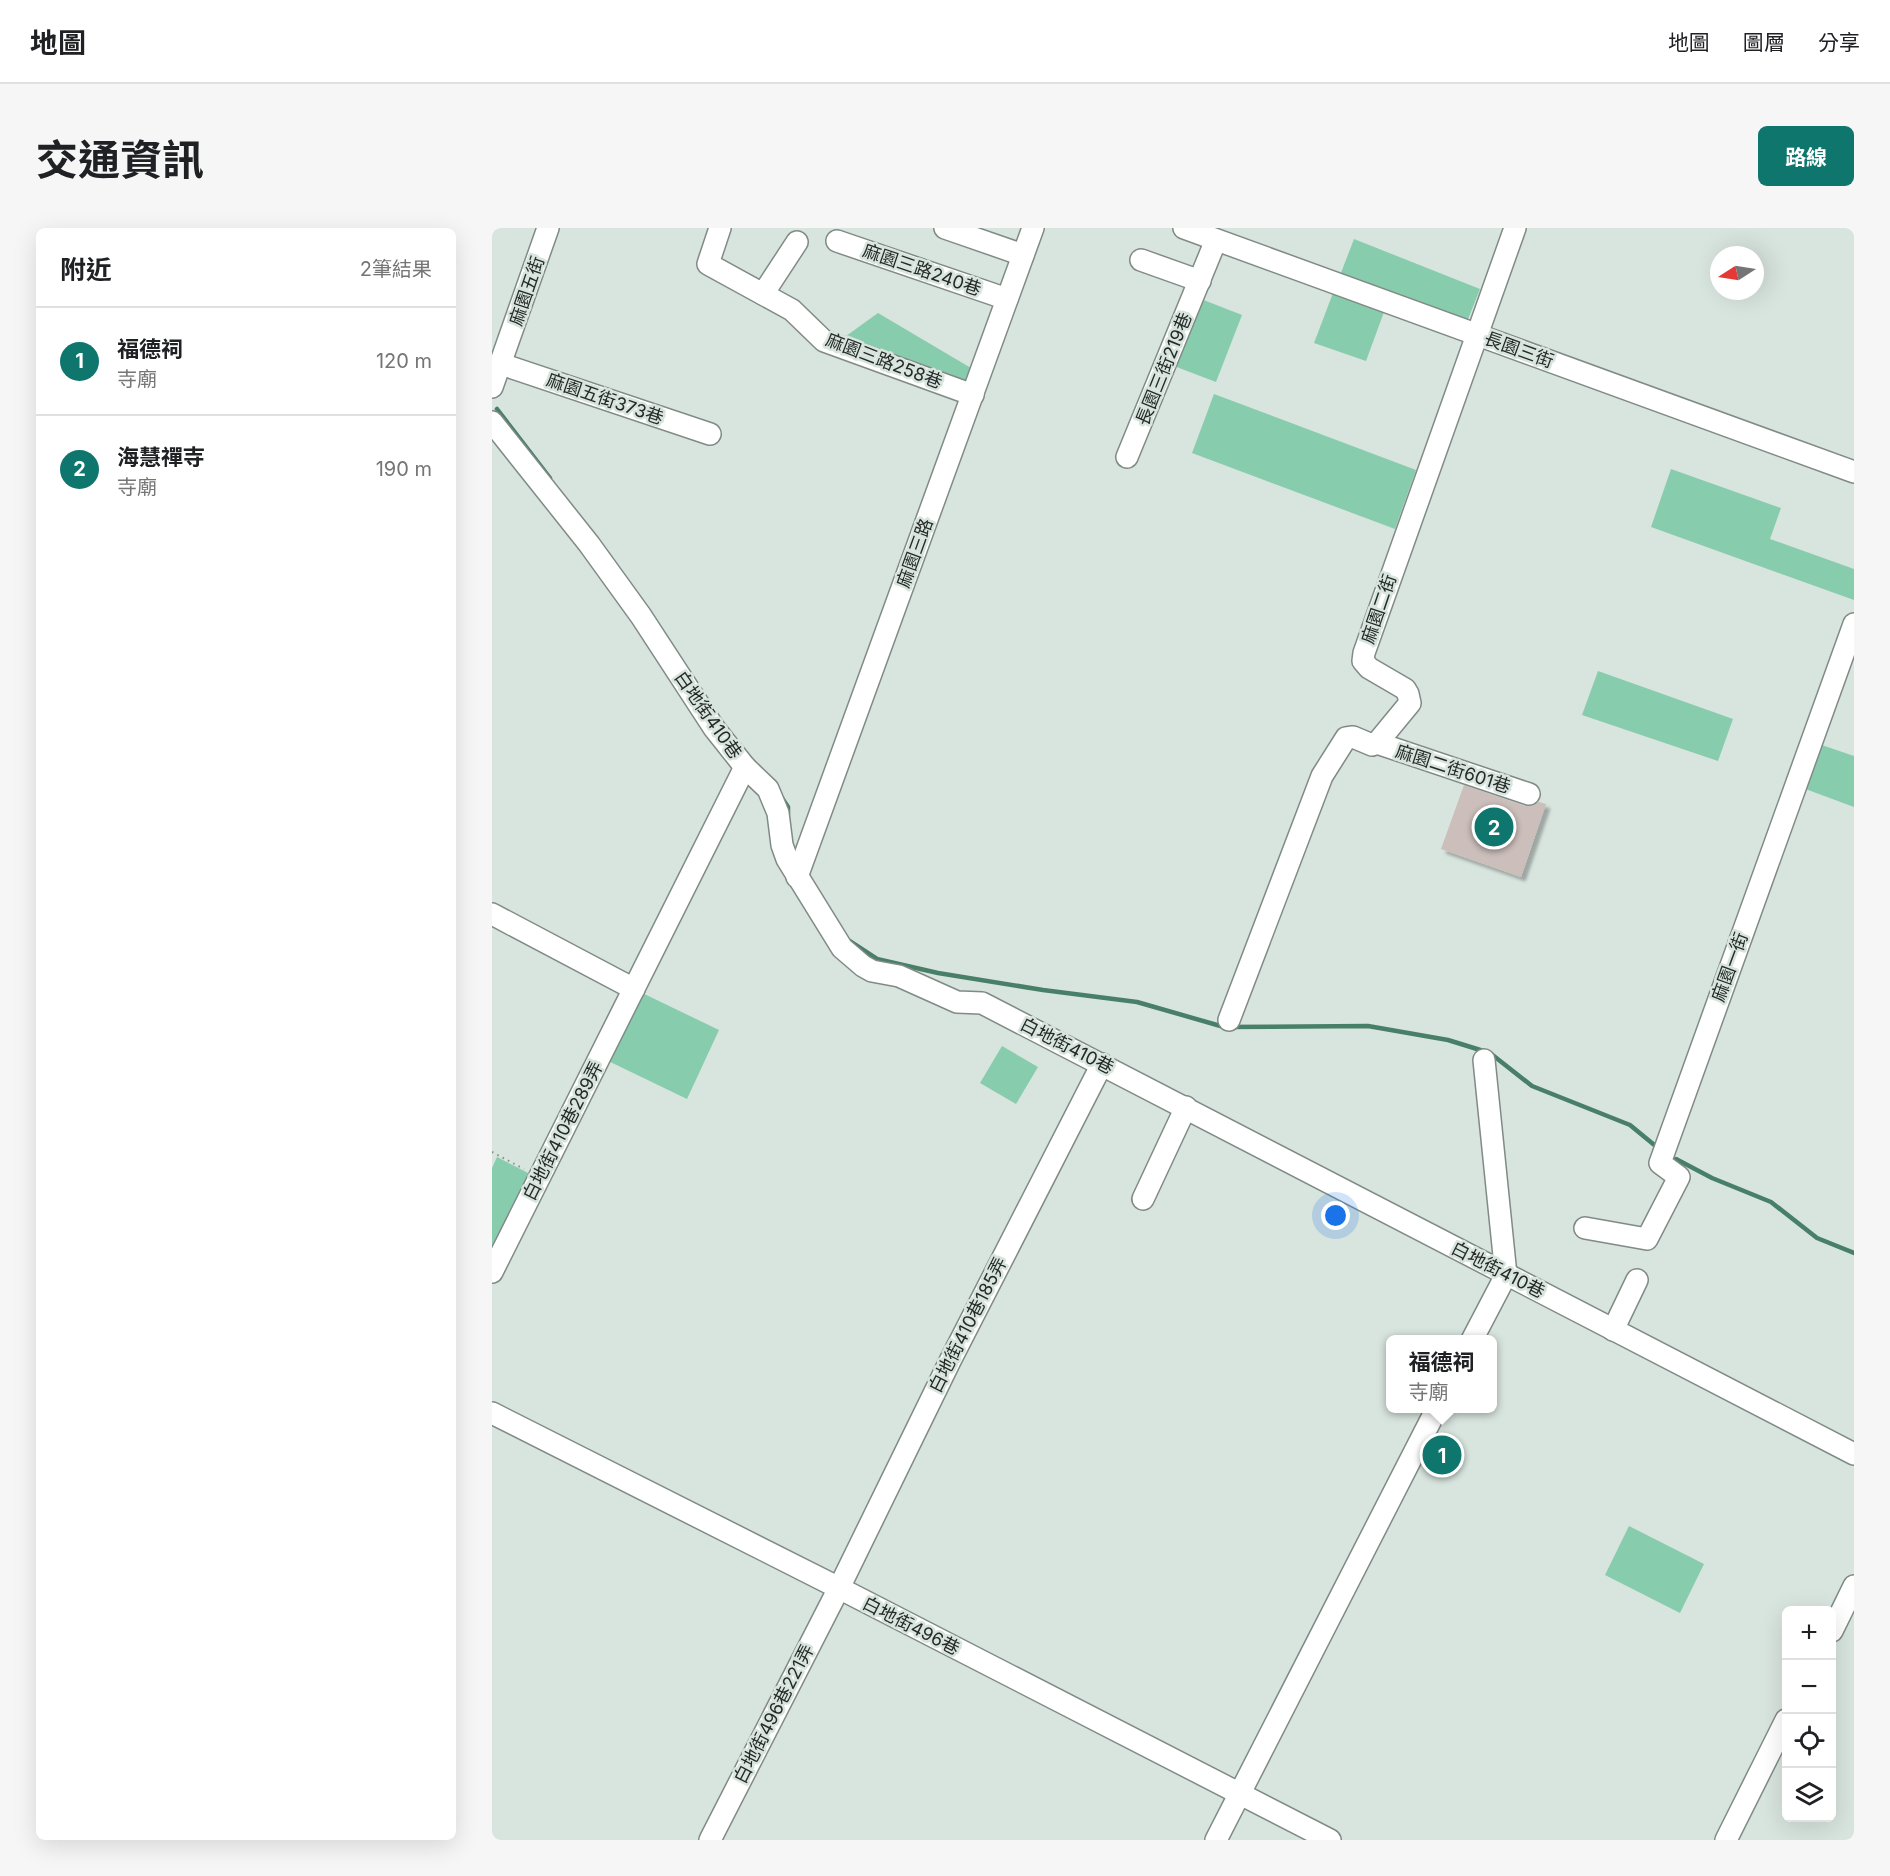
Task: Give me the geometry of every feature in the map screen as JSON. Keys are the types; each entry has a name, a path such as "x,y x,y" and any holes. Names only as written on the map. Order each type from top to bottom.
{"street":[{"name":"麻園五街","path":"492,387 548,228"},
{"name":"麻園三路258巷","path":"720,228 708,264 792,310 824,340 973,395"},
{"path":"945,228 1023,255"},
{"name":"麻園三路","path":"797,877 1033,228"},
{"name":"長園三街","path":"1184,228 1854,472"},
{"name":"麻園二街","path":"1377,743 1410,703 1405,688 1369,668 1363,661 1364,653 1515,228"},
{"name":"長園三街219巷","path":"1127,457 1216,240"},
{"name":"麻園三路240巷","path":"837,241 1007,299"},
{"path":"763,294 797,242"},
{"path":"1141,260 1200,281"},
{"name":"麻園五街373巷","path":"501,364 710,434"},
{"name":"白地街410巷","path":"492,422 595,553 641,616 714,728 745,767 768,789 778,813 782,845 797,877 842,948 863,966 872,971 899,976 957,1002 982,1003 1854,1454"},
{"name":"麻園一街","path":"1585,1228 1647,1239 1679,1177 1660,1163 1854,624"},
{"path":"1229,1020 1322,776 1346,738 1353,737 1372,745 1377,743"},
{"name":"麻園二街601巷","path":"1377,743 1529,794"},
{"name":"白地街410巷289弄","path":"492,1272 745,767"},
{"path":"492,914 634,989"},
{"path":"1475,1335 1506,1275 1484,1060"},
{"name":"白地街410巷185弄","path":"839,1588 950,1360 1102,1064"},
{"path":"1143,1199 1186,1107"},
{"path":"1613,1330 1637,1280"},
{"name":"白地街496巷","path":"492,1413 1330,1840"},
{"path":"1216,1840 1434,1413"},
{"path":"1836,1623 1854,1586"},
{"name":"白地街496巷221弄","path":"710,1840 839,1588"},
{"path":"1726,1840 1782,1728"}],"path":[{"path":"492,1152 540,1177"}],"green space":[{"path":"1354,239 1480,289 1465,327 1339,278"},
{"path":"1333,293 1384,312 1366,361 1314,343"},
{"path":"1201,299 1242,315 1216,382 1174,366"},
{"path":"878,313 971,368 963,388 835,344"},
{"path":"1214,394 1416,470 1395,529 1192,453"},
{"path":"1671,469 1781,508 1770,539 1854,569 1854,600 1651,527"},
{"path":"1598,671 1733,719 1718,761 1582,715"},
{"path":"1816,743 1854,756 1854,807 1800,787"},
{"path":"636,990 719,1030 687,1099 602,1058"},
{"path":"1002,1046 1038,1067 1016,1104 980,1083"},
{"path":"497,1157 530,1174 492,1250 492,1168"},
{"path":"1629,1526 1704,1564 1680,1613 1605,1575"}],"building":[{"path":"1464,785 1525,806 1532,806 1539,802 1546,804 1521,877 1441,849"}],"waterway":[{"path":"497,409 550,478"},
{"path":"782,798 788,807 788,814"},
{"path":"848,940 877,959 938,973 1137,1002 1224,1027 1368,1026 1448,1040 1490,1053 1532,1086 1630,1125 1658,1148"},
{"path":"1676,1159 1712,1178 1771,1202 1817,1238 1854,1253"}],"place":[{"name":"海慧禪寺","path":"1494,827"},
{"name":"福德祠","path":"1442,1455"}]}
